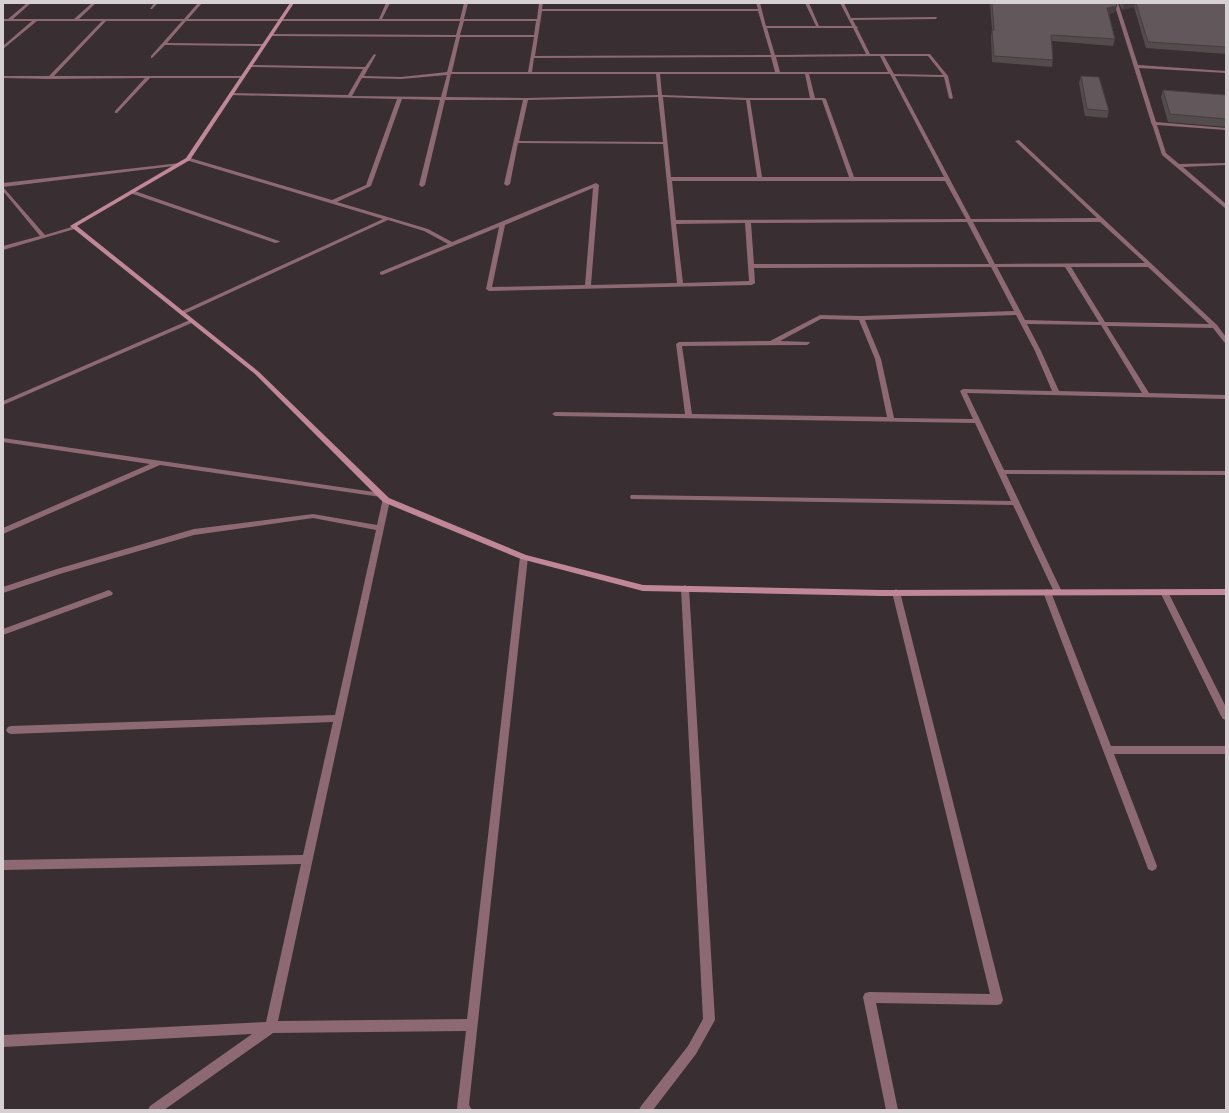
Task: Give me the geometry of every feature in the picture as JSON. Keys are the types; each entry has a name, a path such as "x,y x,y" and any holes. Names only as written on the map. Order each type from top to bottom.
{"street":[{"path":"9,20 29,3"},
{"path":"75,20 94,3"},
{"path":"151,8 156,3"},
{"path":"152,57 200,3"},
{"path":"75,228 73,226 188,159 292,3"},
{"path":"380,20 388,3"},
{"path":"422,185 466,3"},
{"path":"530,73 541,3"},
{"path":"623,3 624,10"},
{"path":"690,3 690,10"},
{"path":"758,3 778,73"},
{"path":"808,3 818,27"},
{"path":"842,3 856,27 869,56"},
{"path":"1116,3 1164,154 1226,207"},
{"path":"540,10 760,10"},
{"path":"851,19 936,18"},
{"path":"3,20 539,20"},
{"path":"3,48 36,20"},
{"path":"49,78 105,20"},
{"path":"765,27 856,27"},
{"path":"270,35 536,36"},
{"path":"164,44 264,45"},
{"path":"350,97 374,55"},
{"path":"533,57 929,55 946,76 951,98"},
{"path":"882,56 1038,351 1056,393"},
{"path":"250,66 366,68"},
{"path":"1135,66 1226,72"},
{"path":"361,77 401,78 449,73 807,73 946,76"},
{"path":"658,73 680,285"},
{"path":"807,73 814,99"},
{"path":"3,77 243,77"},
{"path":"117,112 149,77"},
{"path":"231,94 400,98 526,99 660,96 748,99 824,99 852,179"},
{"path":"333,202 368,186 400,98"},
{"path":"507,184 526,99"},
{"path":"748,99 760,179"},
{"path":"1153,123 1226,129"},
{"path":"1018,141 1215,326 1226,340"},
{"path":"516,142 665,143"},
{"path":"188,159 389,218 426,230 452,244"},
{"path":"3,187 180,164"},
{"path":"1177,166 1226,164"},
{"path":"669,179 947,179"},
{"path":"382,273 596,185 588,286"},
{"path":"3,187 44,236"},
{"path":"132,192 277,242"},
{"path":"182,313 389,218"},
{"path":"673,222 1102,220"},
{"path":"502,224 489,289 752,283 748,222"},
{"path":"3,248 75,228"},
{"path":"75,228 257,373 384,497"},
{"path":"751,266 992,264 1150,265"},
{"path":"1068,265 1102,324 1147,396"},
{"path":"772,343 820,317 861,318 1018,313"},
{"path":"861,318 878,359 891,419"},
{"path":"3,403 192,321"},
{"path":"1023,322 1215,326"},
{"path":"689,416 679,344 807,343"},
{"path":"1058,592 963,391 1226,397"},
{"path":"555,414 978,421"},
{"path":"3,440 384,497 524,558 643,588 896,592 1226,592"},
{"path":"3,531 158,462"},
{"path":"1002,472 1226,473"},
{"path":"154,1110 271,1027 380,528 384,497"},
{"path":"634,497 1016,503"},
{"path":"3,590 194,532 313,516 380,528"},
{"path":"466,1110 463,1108 524,558"},
{"path":"645,1110 692,1050 709,1020 686,588"},
{"path":"892,1110 869,997 997,1000 896,592"},
{"path":"1047,592 1152,866"},
{"path":"1164,592 1226,716"},
{"path":"3,632 109,593"},
{"path":"12,730 338,718"},
{"path":"1108,750 1226,750"},
{"path":"3,865 308,858"},
{"path":"3,1041 271,1027 473,1025"}],"building":[{"path":"992,3 1116,3 1117,6 1107,8 1115,39 1051,35 1053,60 994,56"},
{"path":"1136,3 1226,3 1226,47 1148,42"},
{"path":"1081,76 1099,77 1109,111 1087,109"},
{"path":"1163,90 1226,95 1226,119 1170,114"}]}
